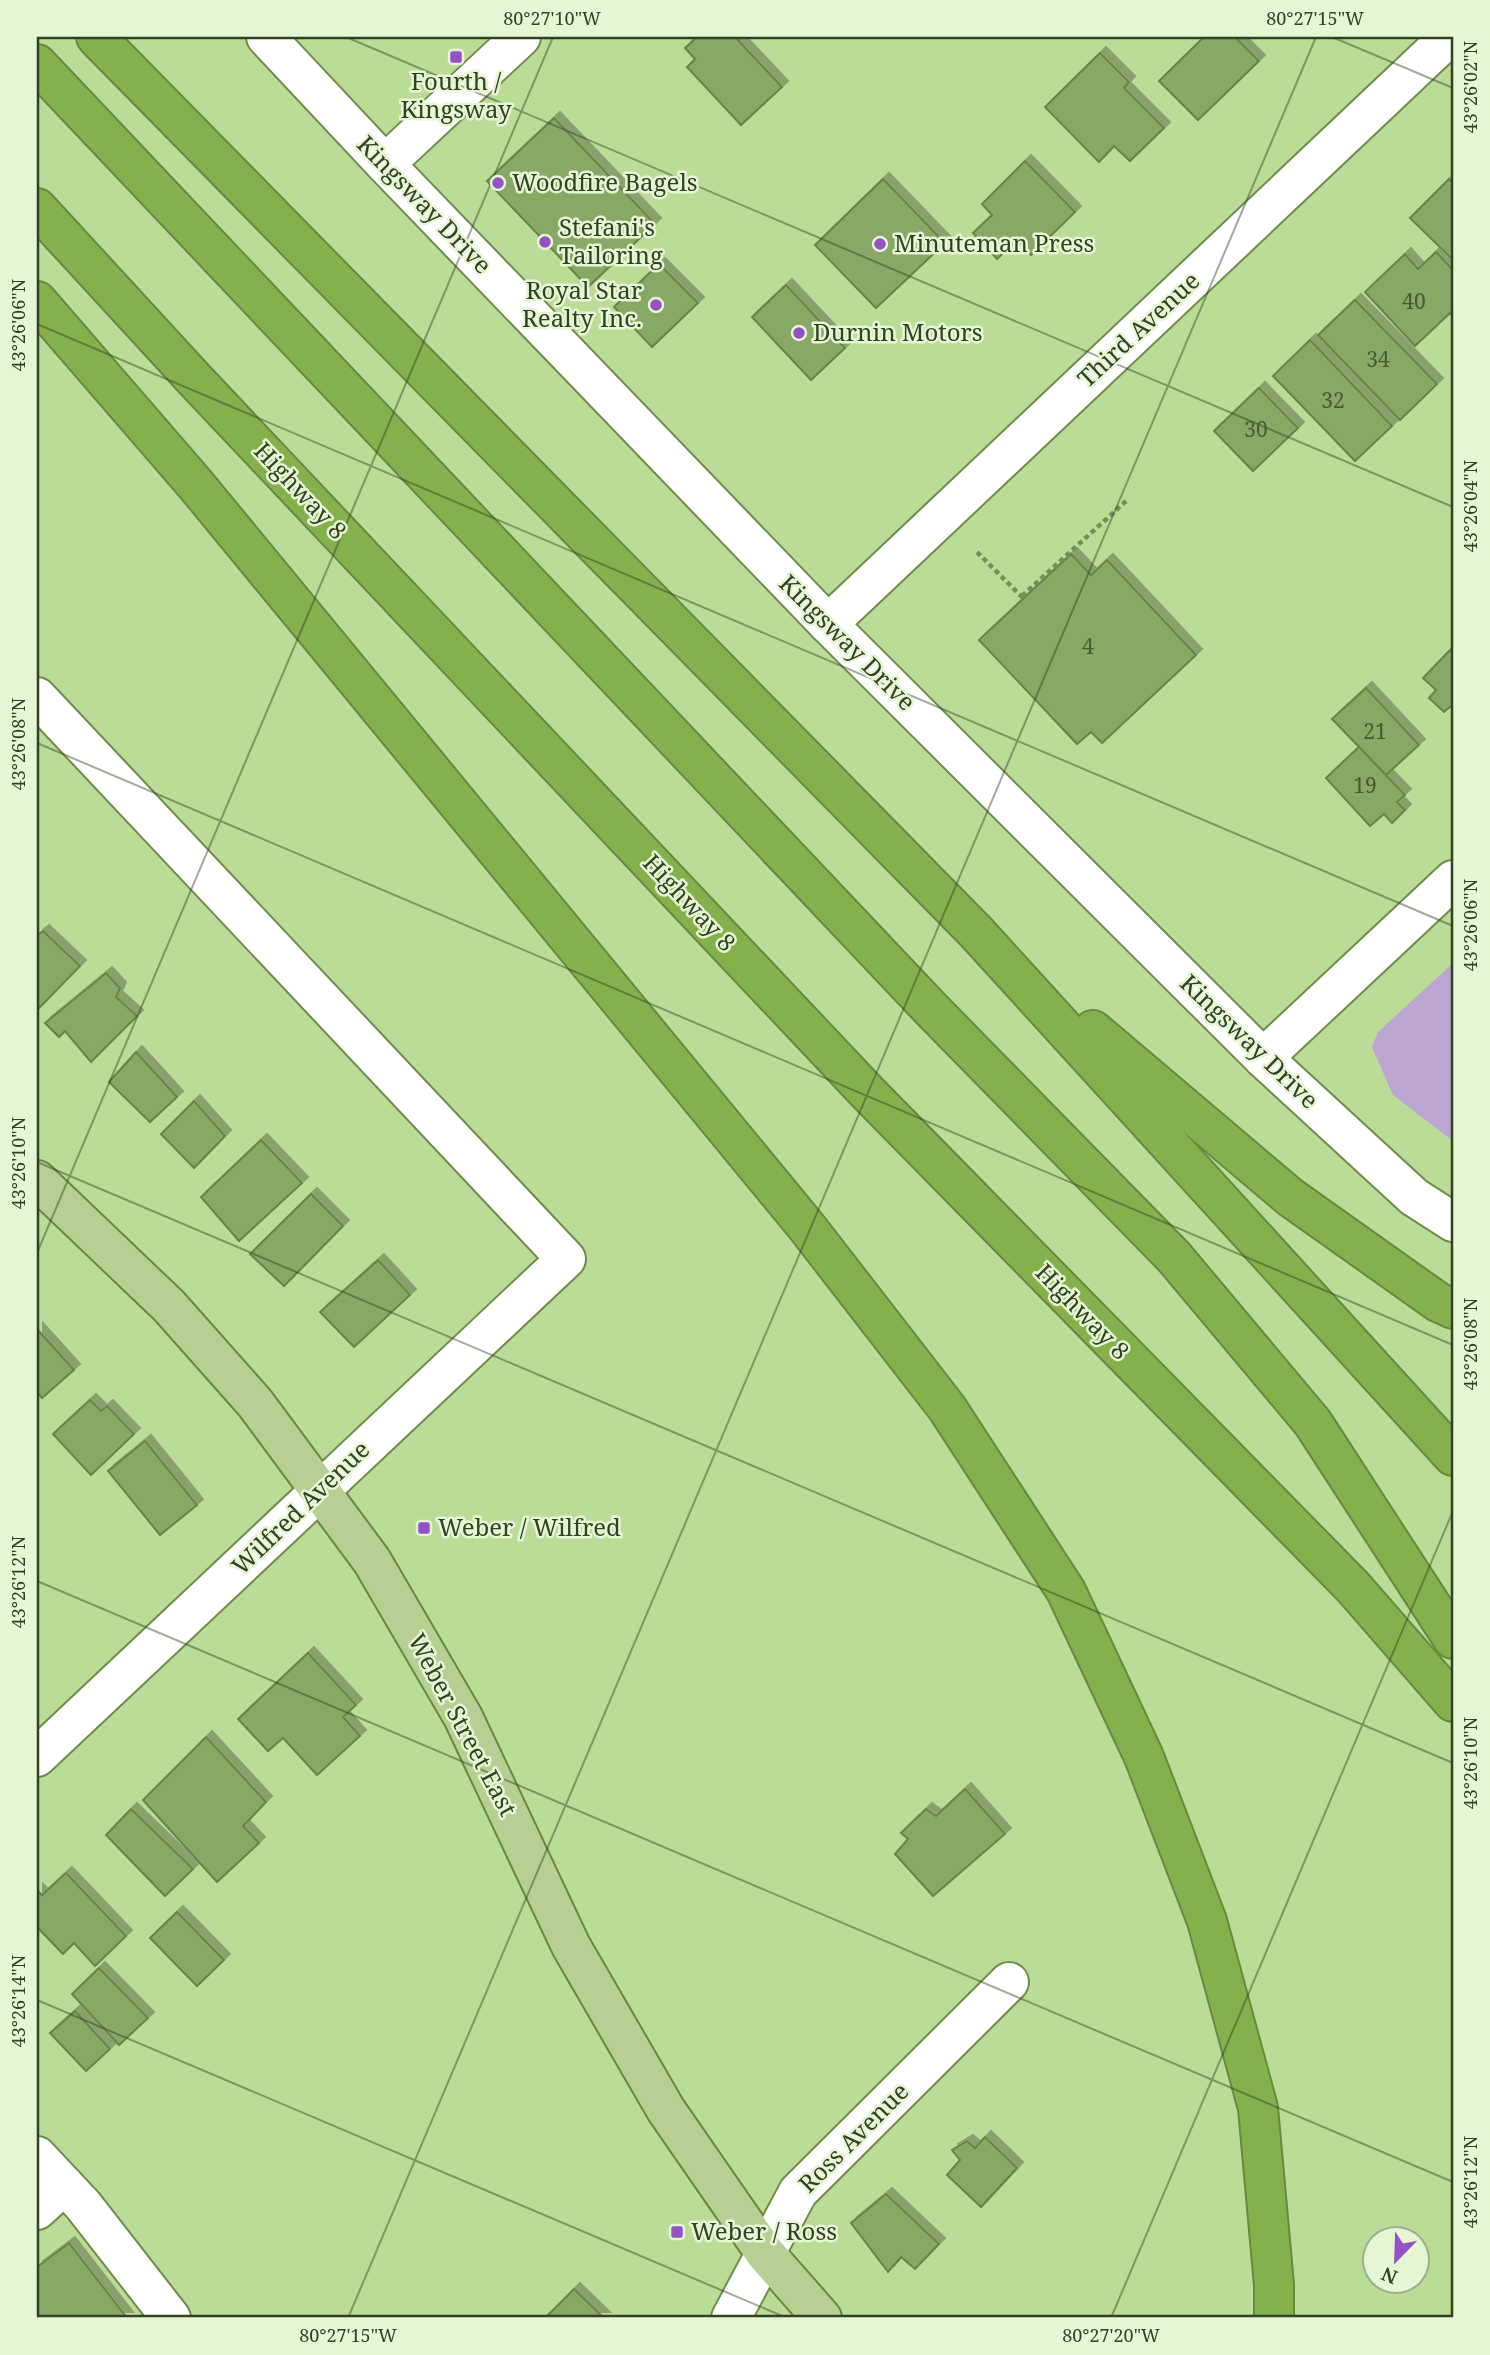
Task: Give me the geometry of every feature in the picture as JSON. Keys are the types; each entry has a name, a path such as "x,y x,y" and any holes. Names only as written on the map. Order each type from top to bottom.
{"highway":[{"path":"96,37 976,932 1453,1456"},
{"path":"37,64 930,1008 1174,1258 1313,1423 1453,1639"},
{"name":"Highway 8","path":"37,208 195,380 868,1093 1353,1587"},
{"path":"37,301 205,495 806,1226 947,1408 1066,1591 1144,1757 1207,1921 1258,2108 1274,2285 1274,2318"},
{"path":"976,932 1290,1197 1453,1310"},
{"path":"1353,1587 1453,1679"},
{"path":"1353,1587 1453,1702"}],"main road":[{"name":"Weber Street East","path":"37,1180 169,1306 255,1403 372,1561 463,1717 571,1946 666,2110 765,2253 822,2318"}],"street":[{"name":"Kingsway Drive","path":"266,37 828,624 1263,1058 1414,1197 1453,1222"},
{"path":"385,164 521,37"},
{"name":"Third Avenue","path":"828,624 1449,37"},
{"name":"Wilfred Avenue","path":"37,697 566,1259 37,1756"},
{"path":"1263,1058 1453,880"},
{"name":"Ross Avenue","path":"731,2318 798,2192 1009,1982"},
{"path":"37,2156 50,2197 83,2205 172,2318"}],"path":[{"path":"977,552 1023,597 1126,500"}],"shaded area":[{"path":"1453,963 1453,1141 1393,1095 1372,1047 1378,1032"}],"building":[{"path":"697,37 735,37 782,87 741,125 687,67 695,59 685,48"},
{"path":"1204,37 1235,37 1259,61 1198,120 1159,81"},
{"path":"1100,53 1129,82 1124,88 1164,128 1130,161 1114,146 1099,162 1045,107"},
{"path":"554,118 655,224 588,287 487,181"},
{"path":"1025,161 1075,212 1031,255 1017,240 997,259 973,233 992,215 982,204"},
{"name":"Minuteman Press","path":"883,179 945,243 876,308 815,245"},
{"path":"1449,179 1453,183 1453,260 1410,218"},
{"path":"1436,252 1453,270 1453,317 1450,313 1415,346 1365,292 1405,254 1418,269"},
{"name":"Royal Star Realty Inc.","path":"659,264 698,303 652,347 614,307"},
{"name":"Durnin Motors","path":"786,285 845,348 811,380 752,317"},
{"path":"1355,300 1437,384 1400,420 1318,335"},
{"path":"1310,340 1392,426 1355,461 1273,376"},
{"path":"1259,388 1298,428 1253,471 1214,431"},
{"path":"1071,554 1091,575 1107,560 1196,655 1102,743 1091,732 1077,744 979,640"},
{"path":"1452,648 1453,708 1451,706 1444,712 1429,698 1436,690 1423,678"},
{"path":"1366,688 1419,745 1386,775 1332,719"},
{"path":"1359,747 1405,795 1397,802 1405,810 1392,823 1384,814 1370,826 1326,778"},
{"path":"43,931 80,966 37,1010 37,936"},
{"path":"106,973 120,988 116,997 137,1016 91,1062 65,1031 59,1037 45,1023"},
{"path":"136,1052 177,1097 150,1122 109,1082"},
{"path":"194,1101 225,1136 194,1168 161,1134"},
{"path":"261,1140 302,1183 239,1241 201,1197"},
{"path":"311,1194 343,1226 284,1286 250,1254"},
{"path":"378,1260 410,1295 354,1347 320,1312"},
{"path":"37,1329 74,1370 42,1398 37,1392"},
{"path":"90,1400 101,1411 107,1406 134,1434 91,1475 53,1434"},
{"path":"145,1441 197,1505 160,1535 108,1471"},
{"path":"308,1653 356,1705 343,1717 360,1736 317,1775 283,1738 268,1751 238,1719"},
{"path":"206,1737 266,1802 243,1826 259,1843 217,1882 143,1800"},
{"path":"965,1789 1005,1834 933,1896 895,1854 908,1839 901,1833 926,1809 936,1816"},
{"path":"131,1809 193,1869 165,1896 106,1835"},
{"path":"66,1873 126,1936 95,1966 74,1943 63,1954 37,1927 37,1890 42,1895"},
{"path":"177,1912 224,1960 197,1986 150,1938"},
{"path":"99,1968 148,2018 119,2045 72,1994"},
{"path":"75,2011 110,2049 86,2071 50,2033"},
{"path":"985,2137 1017,2168 981,2207 947,2175 960,2160 952,2150 967,2141 975,2148"},
{"path":"886,2194 939,2244 915,2269 901,2257 888,2272 851,2223"},
{"path":"69,2243 127,2318 37,2318 37,2267"},
{"path":"574,2289 604,2318 545,2318"}],"place":[{"name":"Fourth / Kingsway","path":"456,57"},
{"name":"Woodfire Bagels","path":"498,183"},
{"name":"Stefani's Tailoring","path":"545,242"},
{"name":"Minuteman Press","path":"880,244"},
{"name":"Royal Star Realty Inc.","path":"656,305"},
{"name":"Durnin Motors","path":"799,333"},
{"name":"Weber / Wilfred","path":"424,1528"},
{"name":"Weber / Ross","path":"677,2232"}]}
